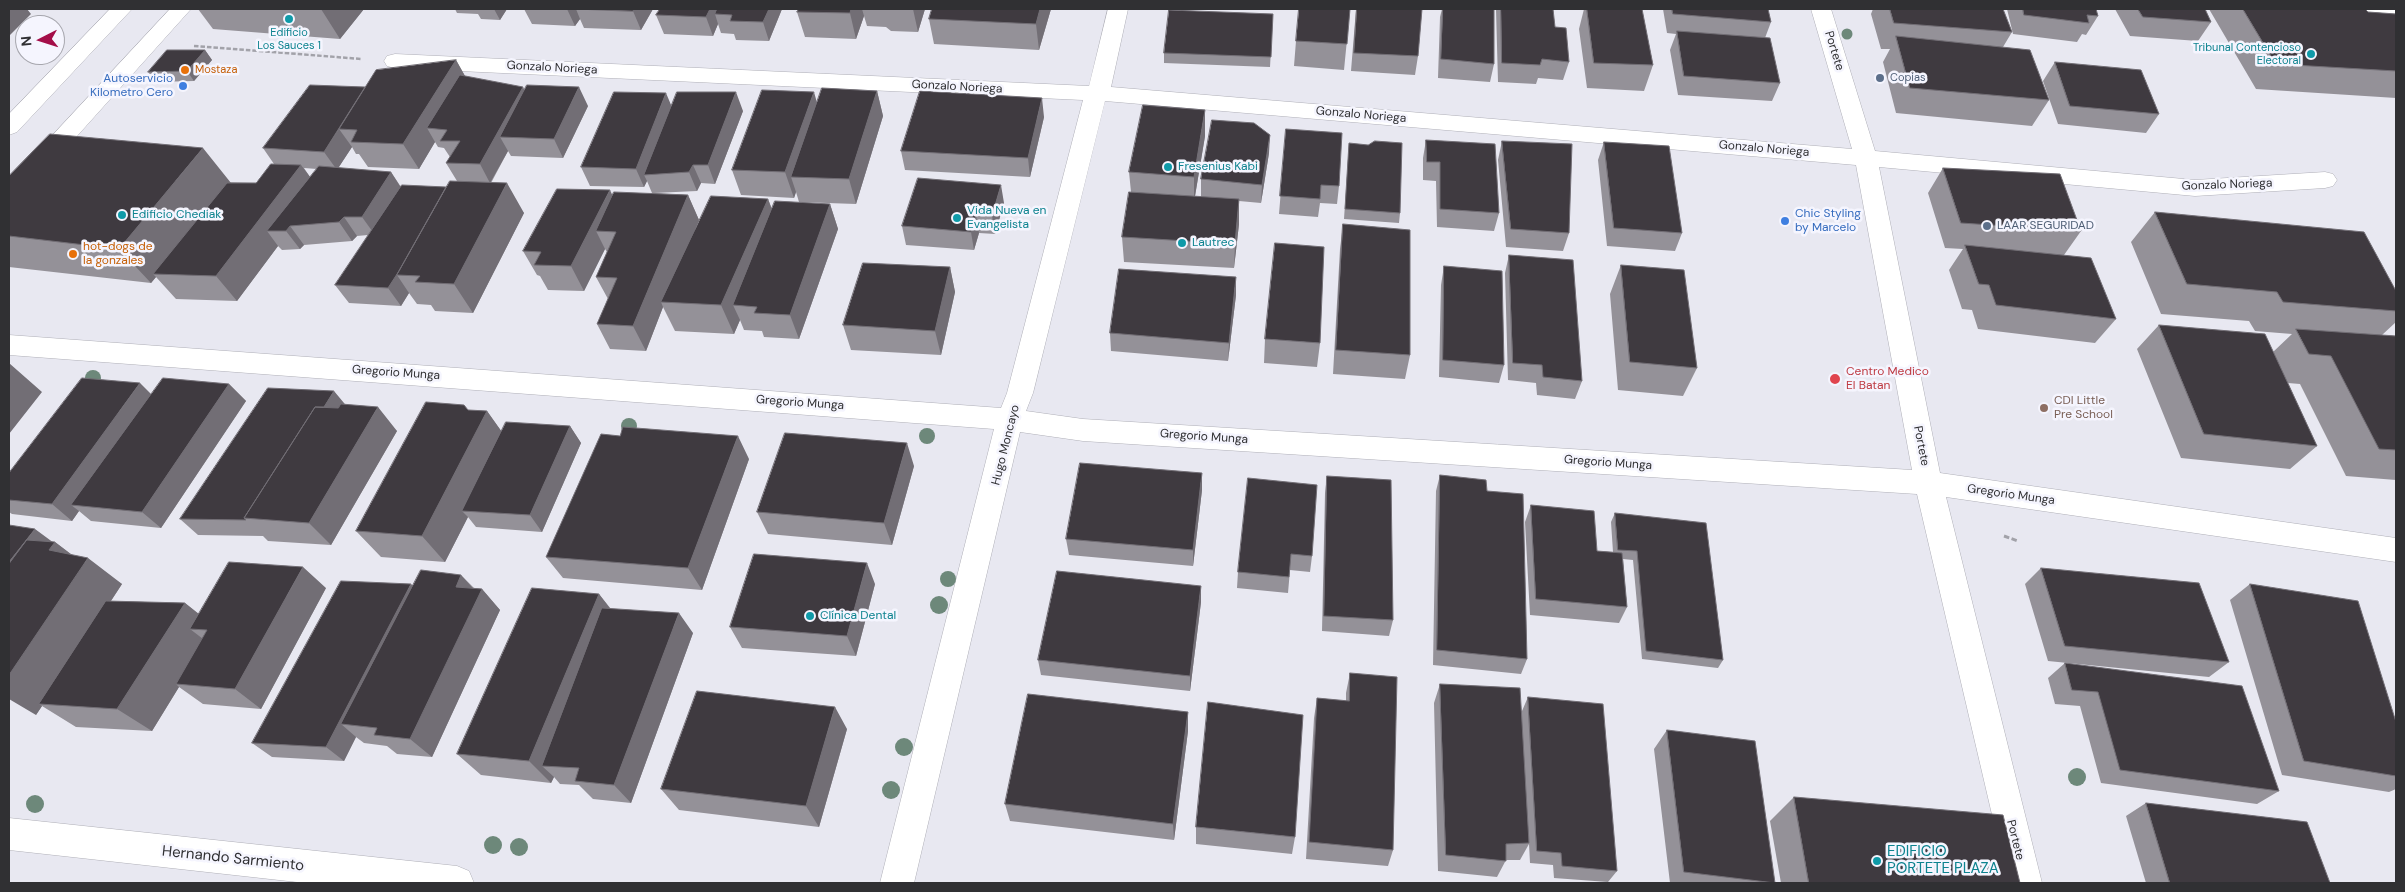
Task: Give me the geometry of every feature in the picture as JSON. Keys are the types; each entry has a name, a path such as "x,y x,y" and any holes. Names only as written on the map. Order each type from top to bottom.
{"street":[{"path":"9,127 122,9"},
{"path":"9,197 181,9"},
{"name":"Hugo Moncayo","path":"897,883 1010,419 1020,393 1090,112 1098,94 1118,9"},
{"name":"Portete","path":"1821,9 1866,158 1928,483 2025,883"},
{"path":"2369,9 2396,16"},
{"name":"Gonzalo Noriega","path":"395,61 1098,94 1866,158 2195,188 2325,180"},
{"name":"Gregorio Munga","path":"9,345 1010,419 1083,430 1928,483 2396,550"},
{"name":"Hernando Sarmiento","path":"9,834 457,883"}],"path":[{"path":"151,42 395,61"},
{"path":"2004,536 2018,540"}],"building":[{"path":"576,9 634,9 633,11"},
{"path":"660,9 710,9 706,17 656,15"},
{"path":"717,9 769,9 763,22 730,21 732,15 715,14"},
{"path":"799,9 851,9 850,13 797,12"},
{"path":"932,9 1040,9 1036,24 929,19"},
{"path":"1299,9 1350,9 1347,44 1296,41"},
{"path":"1357,9 1422,9 1418,56 1354,53"},
{"path":"1443,9 1494,9 1494,64 1441,59"},
{"path":"1501,9 1553,9 1555,27 1566,28 1569,62 1542,59 1540,65 1502,63"},
{"path":"1587,9 1642,9 1653,65 1594,63"},
{"path":"1672,9 1768,9 1771,22 1673,14"},
{"path":"1890,9 2003,9 2012,32 1894,23"},
{"path":"2023,9 2096,9 2098,16 2087,15 2089,23 2024,15"},
{"path":"2138,9 2205,9 2211,22 2143,17"},
{"path":"2243,9 2365,9 2368,12 2396,14 2396,71 2276,64"},
{"path":"1169,10 1273,14 1271,57 1164,53"},
{"path":"1677,31 1770,38 1780,83 1684,76"},
{"path":"1896,36 2030,50 2049,100 1910,88"},
{"path":"167,50 205,50 187,71 148,72"},
{"path":"456,60 403,144 351,142 357,130 339,129 376,70"},
{"path":"2055,62 2141,70 2159,114 2070,106"},
{"path":"460,75 523,87 480,164 446,163 460,141 440,141 447,130 427,128"},
{"path":"310,85 365,87 324,152 263,148"},
{"path":"527,85 579,87 554,139 500,137"},
{"path":"822,88 877,91 849,179 791,177"},
{"path":"762,90 814,92 785,172 732,170"},
{"path":"920,91 1042,98 1028,158 901,151"},
{"path":"614,92 666,93 636,169 581,167"},
{"path":"677,92 736,92 708,165 693,165 689,172 644,175"},
{"path":"1143,105 1205,110 1194,177 1129,172"},
{"path":"1212,120 1254,123 1270,135 1262,185 1201,179"},
{"path":"1286,129 1342,133 1339,186 1321,185 1320,199 1280,196"},
{"path":"50,134 203,148 119,249 9,236 9,176"},
{"path":"1426,140 1495,144 1499,213 1440,209 1440,162 1427,162"},
{"path":"1375,141 1402,143 1400,213 1345,209 1349,143 1368,145"},
{"path":"1502,141 1572,144 1569,233 1511,229"},
{"path":"1604,142 1669,146 1682,233 1614,228"},
{"path":"271,164 301,165 216,276 153,274 227,183 256,183"},
{"path":"319,166 391,172 362,217 344,217 339,222 290,226 286,231 267,231"},
{"path":"1943,168 2060,174 2081,231 1961,223"},
{"path":"918,178 1001,185 992,216 976,215 971,232 902,226"},
{"path":"450,181 507,183 454,284 415,282 420,276 397,275"},
{"path":"402,185 446,187 388,288 335,285"},
{"path":"557,189 610,190 571,266 534,265 541,252 523,251"},
{"path":"614,192 688,195 633,326 597,324 617,278 596,277 616,232 596,231"},
{"path":"1129,192 1239,199 1235,244 1122,237"},
{"path":"711,196 768,199 721,305 661,302"},
{"path":"775,201 830,204 790,315 754,313 757,307 733,305"},
{"path":"2155,212 2364,232 2396,291 2396,311 2283,302 2277,292 2187,284"},
{"path":"1343,224 1410,230 1410,355 1336,350"},
{"path":"1275,243 1324,247 1320,343 1265,339"},
{"path":"1965,245 2091,258 2116,319 1996,305 1989,285 1979,284"},
{"path":"1509,255 1573,260 1582,381 1543,377 1542,365 1513,363"},
{"path":"863,263 950,267 935,331 843,325"},
{"path":"1621,265 1684,270 1697,368 1630,362"},
{"path":"1444,266 1502,271 1504,365 1443,360"},
{"path":"1119,269 1236,277 1229,343 1110,333"},
{"path":"2159,325 2265,334 2317,446 2204,434"},
{"path":"2296,329 2396,336 2396,450 2379,449 2331,356 2309,354"},
{"path":"82,378 140,383 52,504 9,500 9,473"},
{"path":"163,378 229,384 142,512 71,505"},
{"path":"268,388 334,391 324,407 315,407 244,518 246,520 180,519"},
{"path":"426,402 464,405 468,410 487,411 422,536 356,531"},
{"path":"341,404 378,407 309,523 244,518 315,407 338,408"},
{"path":"506,422 570,426 530,515 462,511"},
{"path":"623,427 738,436 688,568 546,557 601,434 620,436"},
{"path":"785,433 907,443 884,523 757,512"},
{"path":"1080,463 1202,473 1193,550 1066,539"},
{"path":"1440,475 1486,480 1487,491 1523,494 1527,659 1437,650"},
{"path":"1327,476 1391,480 1393,620 1324,616"},
{"path":"1248,478 1317,485 1312,556 1291,554 1289,577 1238,572"},
{"path":"1531,505 1594,511 1597,551 1622,553 1627,607 1536,599"},
{"path":"1615,513 1706,523 1723,660 1646,651 1637,551 1618,550"},
{"path":"9,525 35,529 9,562"},
{"path":"27,540 55,542 49,550 88,558 9,675 9,564"},
{"name":"Clínica Dental","path":"754,554 867,563 847,636 730,627"},
{"path":"229,562 303,567 235,689 176,684 207,630 190,629"},
{"path":"2041,568 2199,583 2229,662 2065,646"},
{"path":"421,570 461,575 456,587 482,589 410,739 374,735 377,728 341,724"},
{"path":"1057,571 1201,586 1190,676 1038,660"},
{"path":"341,581 411,584 326,747 252,743"},
{"path":"2250,584 2358,601 2396,722 2396,776 2304,761"},
{"path":"532,588 599,594 529,761 457,754"},
{"path":"106,601 185,603 117,709 39,704"},
{"path":"602,608 679,613 614,785 575,781 579,768 542,766"},
{"path":"2065,663 2242,686 2279,791 2120,770 2098,692 2072,690"},
{"path":"1350,673 1397,677 1393,850 1309,842 1317,698 1349,701"},
{"path":"1440,684 1520,688 1529,843 1506,844 1506,861 1446,855"},
{"path":"697,691 835,707 806,806 661,789"},
{"path":"1028,694 1188,712 1173,824 1005,804"},
{"path":"1528,697 1603,704 1617,871 1562,866 1561,853 1537,851"},
{"path":"1208,702 1303,715 1295,837 1196,827"},
{"path":"1667,730 1755,741 1775,883 1684,872"},
{"path":"1794,797 2003,815 2020,883 1809,883"},
{"path":"2146,803 2307,822 2330,883 2170,883"}],"place":[{"name":"Edificio Los Sauces 1","path":"289,19"},
{"name":"Tribunal Contencioso Electoral","path":"2311,54"},
{"name":"Mostaza","path":"185,70"},
{"name":"Copias","path":"1880,78"},
{"name":"Autoservicio Kilometro Cero","path":"183,86"},
{"name":"Fresenius Kabi","path":"1168,167"},
{"name":"Edificio Chediak","path":"122,215"},
{"name":"Vida Nueva en Evangelista","path":"957,218"},
{"name":"Chic Styling by Marcelo","path":"1785,221"},
{"name":"LAAR SEGURIDAD","path":"1987,226"},
{"name":"Lautrec","path":"1182,243"},
{"name":"hot-dogs de la gonzales","path":"73,254"},
{"name":"Centro Medico El Batan","path":"1835,379"},
{"name":"CDI Little Pre School","path":"2044,408"},
{"name":"Clínica Dental","path":"810,616"},
{"name":"EDIFICIO PORTETE PLAZA","path":"1877,861"}]}
